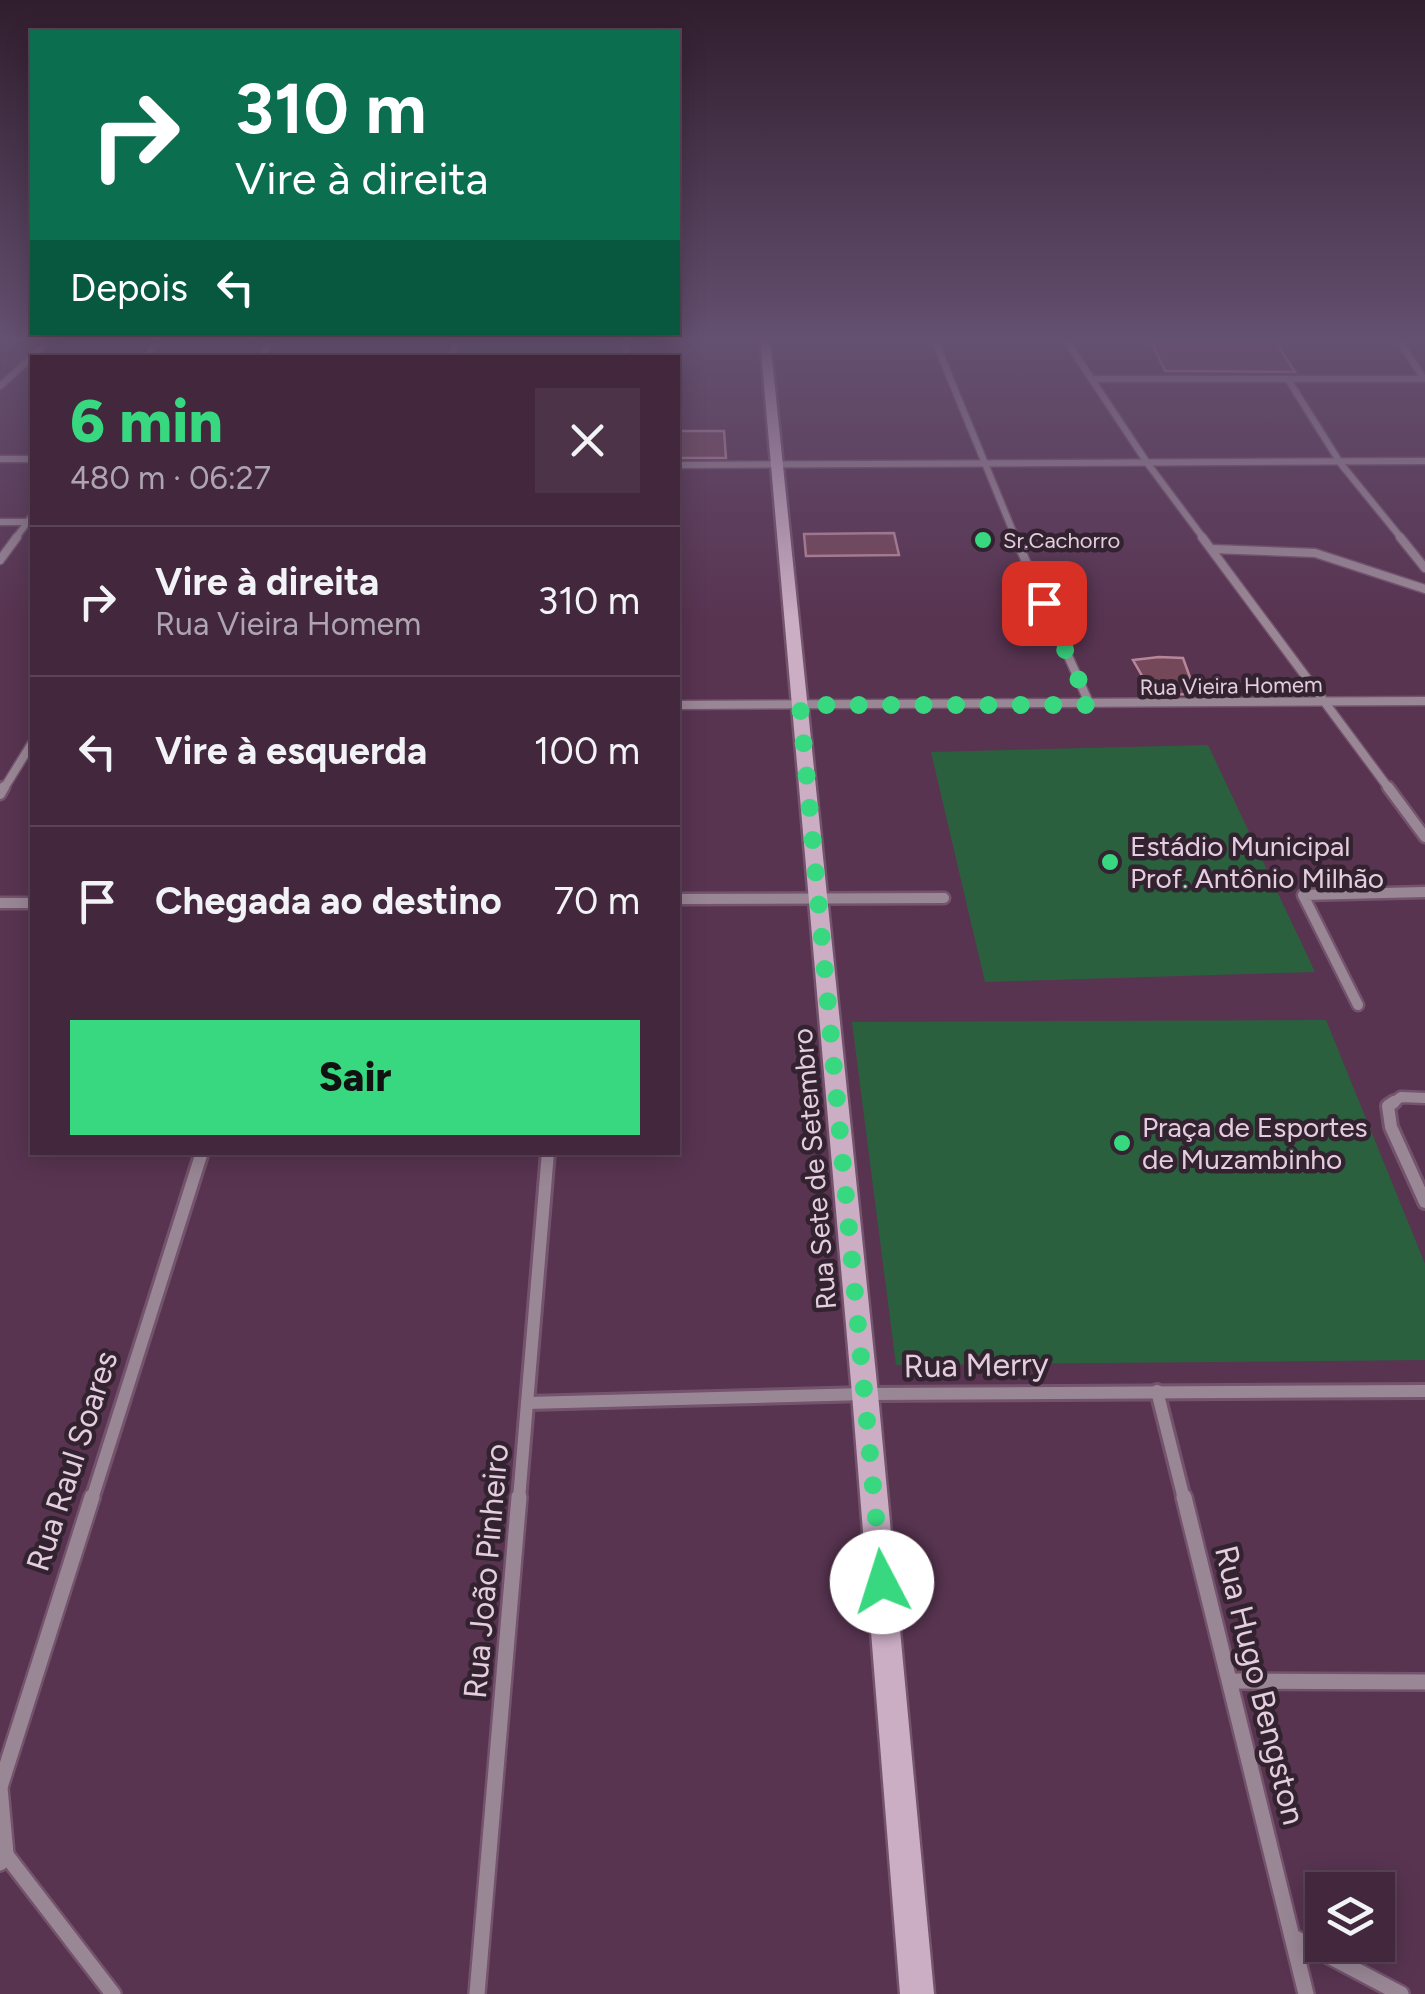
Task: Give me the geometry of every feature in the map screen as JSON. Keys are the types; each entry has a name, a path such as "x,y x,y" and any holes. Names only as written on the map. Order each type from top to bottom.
{"main road":[{"name":"Rua Sete de Setembro","path":"775,432 917,1994"}],"street":[{"path":"970,432 1090,705"},
{"path":"1127,432 1425,837"},
{"path":"1321,432 1341,464 1425,568"},
{"path":"0,458 30,459"},
{"path":"680,465 1425,461"},
{"path":"0,522 30,519"},
{"path":"0,560 30,519"},
{"path":"1212,549 1316,553 1425,589"},
{"name":"Rua Vieira Homem","path":"680,705 1425,700"},
{"path":"0,794 30,746"},
{"path":"1358,1005 1303,895 1425,892"},
{"path":"680,899 944,898"},
{"path":"0,903 30,903"},
{"path":"1425,1098 1402,1098 1388,1106 1391,1126 1425,1202"},
{"name":"Rua Raul Soares","path":"2,1855 0,1788 201,1155"},
{"name":"Rua João Pinheiro","path":"478,1994 548,1155"},
{"name":"Rua Hugo Bengston","path":"1157,1391 1306,1994"},
{"name":"Rua Merry","path":"528,1402 865,1394 1425,1391"},
{"path":"1230,1682 1425,1682"},
{"path":"2,1855 113,1994"},
{"path":"1295,1938 1400,1994"}],"green space":[{"name":"Estádio Municipal Prof. Antônio Milhão","path":"1208,745 1315,972 985,982 931,752"},
{"name":"Praça de Esportes de Muzambinho","path":"1326,1020 1425,1264 1425,1360 896,1365 852,1022"}],"building":[{"path":"680,432 724,432 726,458 680,458"},
{"path":"894,533 899,555 806,556 804,534"},
{"path":"1183,658 1196,694 1153,695 1133,660"}],"place":[{"name":"Sr.Cachorro","path":"983,540"},
{"name":"Estádio Municipal Prof. Antônio Milhão","path":"1110,862"},
{"name":"Praça de Esportes de Muzambinho","path":"1122,1143"}],"route":[{"path":"882,1582 800,705 1090,705 1044,603"}]}
